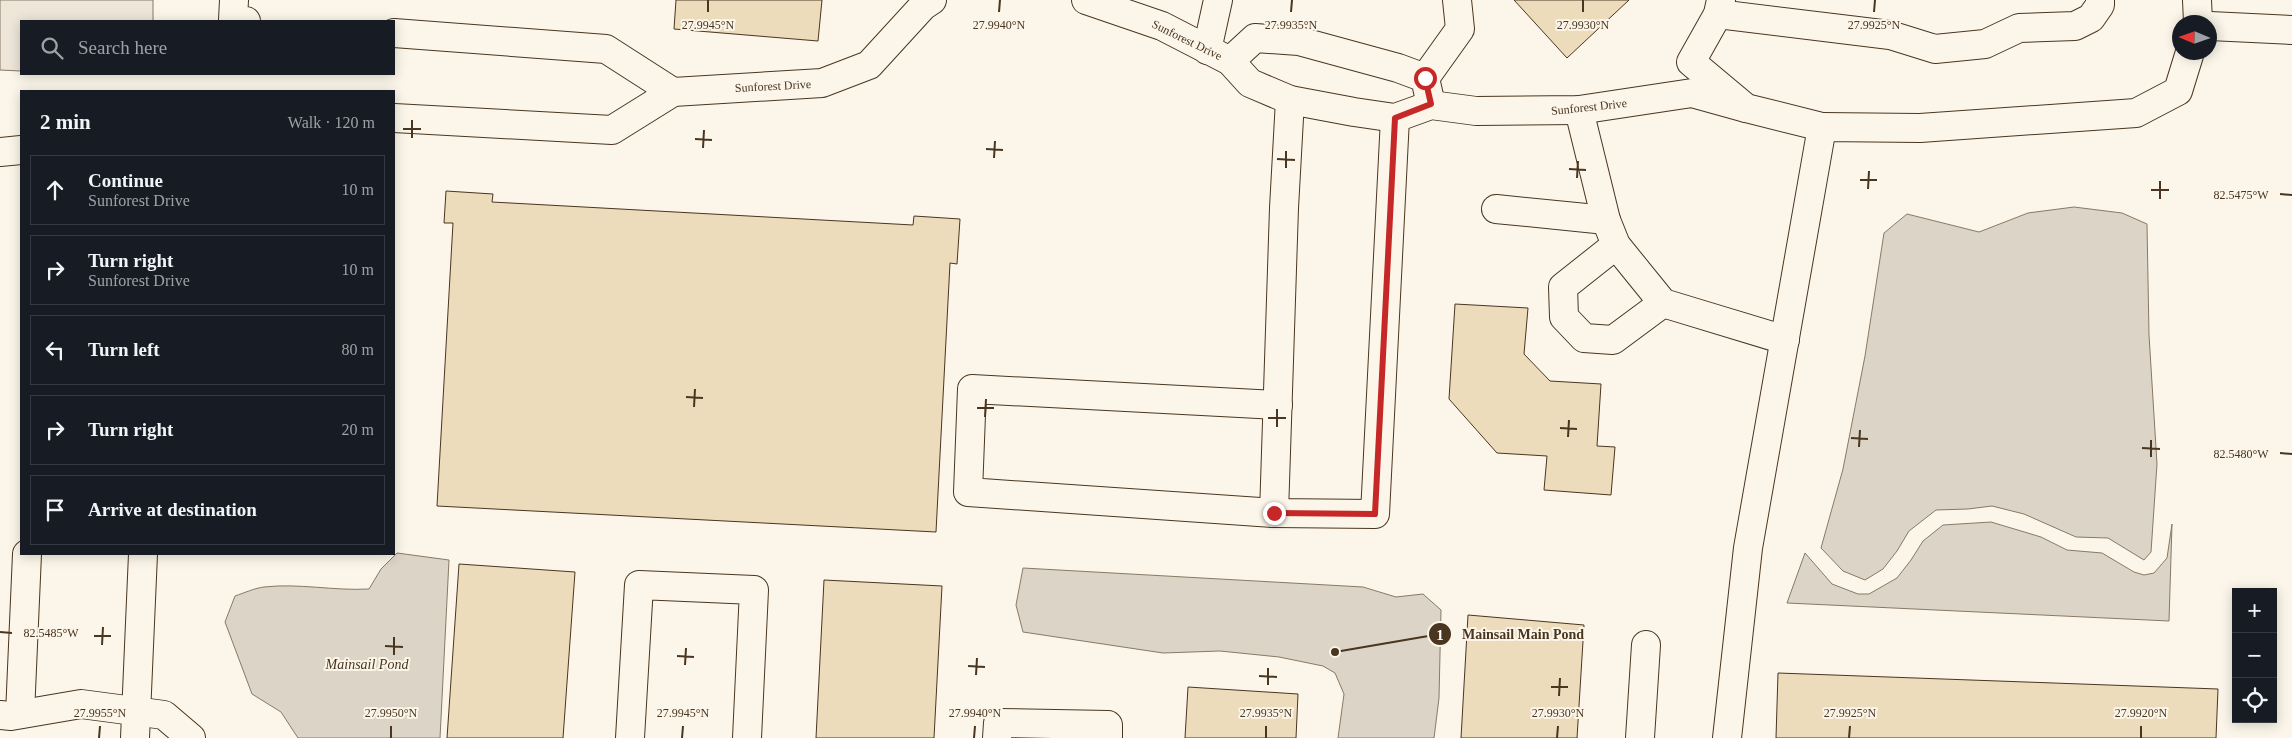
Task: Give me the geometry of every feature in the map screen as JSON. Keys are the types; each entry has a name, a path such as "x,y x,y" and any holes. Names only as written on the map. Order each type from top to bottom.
{"lane":[{"path":"233,20 234,0"},
{"name":"Sunforest Drive","path":"673,92 822,83 869,65 923,6 932,0"},
{"name":"Sunforest Drive","path":"1086,0 1162,26 1218,56 1250,83 1290,100 1395,118 1431,104 1484,112 1579,110 1692,93 1822,126 1920,128 2136,113 2178,91 2188,60"},
{"path":"1218,0 1218,56"},
{"path":"1431,104 1425,78 1460,29 1457,0"},
{"path":"1746,108 1691,62 1719,7 1890,35 1935,49 1985,44 2019,28 2075,26 2091,18 2100,5 2100,0"},
{"path":"2197,0 2198,15"},
{"path":"2217,26 2292,30"},
{"path":"395,33 606,49 673,92 612,130 395,118"},
{"name":"Sunforest Drive","path":"1218,56 1255,38 1300,41 1398,68 1425,78"},
{"path":"1274,513 1284,208 1290,100"},
{"path":"1579,110 1606,220 1616,245 1662,303 1785,340"},
{"path":"1278,405 972,389 968,492 1274,513 1375,514 1395,118"},
{"path":"1727,738 1748,548 1822,126"},
{"path":"0,152 20,150"},
{"path":"1496,209 1606,220"},
{"path":"1616,245 1563,287 1564,317 1584,338 1613,340 1662,303"},
{"path":"28,555 10,715 81,704 164,715 192,738"},
{"path":"135,738 143,555"},
{"path":"630,738 639,585 754,590 747,738"},
{"path":"1640,738 1646,645"},
{"path":"997,738 998,723 1108,725 1108,738"}],"shaded area":[{"path":"0,0 153,0 153,20 20,20 20,71 0,70"}],"water":[{"path":"2074,207 2122,213 2147,224 2149,335 2157,464 2151,552 2144,560 2108,538 2076,537 2024,514 1992,506 1936,510 1909,531 1883,569 1865,580 1843,571 1821,548 1843,469 1865,356 1884,233 1907,214 1979,232 2028,213"},
{"path":"1991,522 2041,537 2067,550 2102,553 2134,572 2144,575 2154,573 2167,558 2172,524 2169,621 1787,603 1805,553 1832,584 1858,594 1869,594 1897,578 1923,541 1943,525"},
{"name":"Mainsail Pond","path":"397,553 449,560 440,738 298,738 281,712 252,694 225,622 235,596 253,589 277,586 369,589 381,569"},
{"path":"1023,568 1363,587 1396,597 1423,594 1441,610 1439,698 1434,738 1338,738 1344,694 1335,673 1323,666 1279,657 1220,651 1163,653 1023,632 1016,605"}],"building":[{"path":"676,0 822,0 818,41 674,29"},
{"path":"1514,0 1629,0 1567,58"},
{"path":"446,191 493,194 492,202 913,225 914,216 960,219 957,264 950,263 936,532 437,506 453,223 444,223"},
{"path":"1455,304 1528,308 1524,354 1550,381 1601,384 1597,446 1615,447 1611,495 1544,490 1547,456 1497,453 1449,399"},
{"path":"459,564 575,572 563,738 447,738"},
{"path":"824,580 942,586 934,738 816,738"},
{"path":"1468,615 1584,625 1577,738 1461,738"},
{"path":"1778,673 2218,689 2216,738 1776,738"},
{"path":"1188,687 1298,694 1296,738 1185,738"}],"place":[{"name":"Mainsail Main Pond","path":"1335,652"}],"route":[{"path":"1274,513 1375,514 1395,118 1431,104 1425,78"}]}
